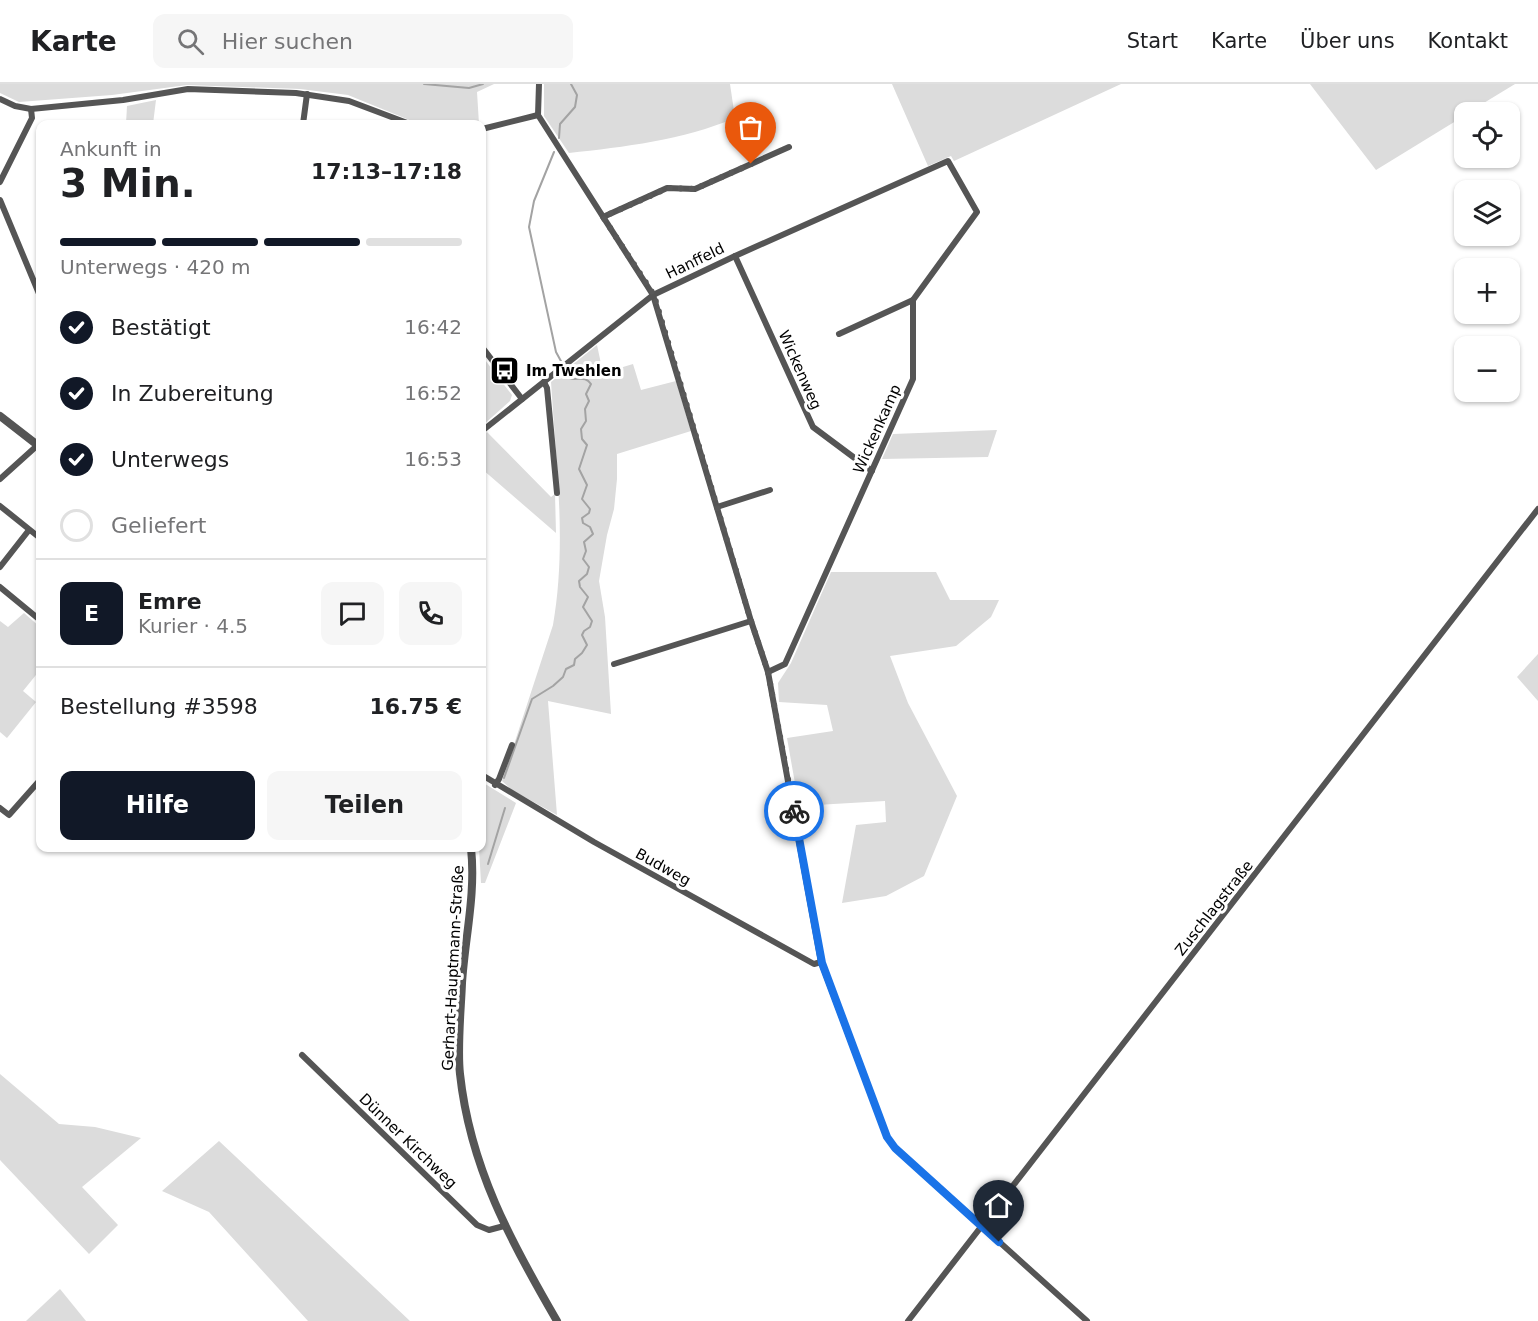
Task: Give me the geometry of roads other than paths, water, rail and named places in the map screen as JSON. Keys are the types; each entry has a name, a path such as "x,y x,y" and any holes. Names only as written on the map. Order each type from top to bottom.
{"street":[{"path":"538,84 538,115 654,295 768,672 822,963 887,1137 895,1148 1087,1321"},
{"path":"0,99 15,106 31,109 123,100 188,89 307,94 349,100 400,120"},
{"path":"304,120 307,94"},
{"path":"0,182 32,118 31,109"},
{"path":"486,128 538,115"},
{"path":"603,217 668,188 695,189 789,147"},
{"name":"Hanffeld","path":"486,428 654,295 735,256 948,161 976,212 913,300"},
{"path":"0,200 36,286"},
{"name":"Wickenweg","path":"735,256 813,427 872,471"},
{"path":"839,334 913,300"},
{"name":"Wickenkamp","path":"768,672 785,664 912,379 913,300"},
{"path":"486,352 522,399"},
{"path":"544,382 547,388 557,493"},
{"path":"0,416 36,443"},
{"path":"0,478 36,448"},
{"path":"717,507 771,490"},
{"path":"0,506 36,535"},
{"name":"Zuschlagstraße","path":"908,1321 1538,509"},
{"path":"0,567 29,530"},
{"path":"0,587 36,617"},
{"path":"614,664 751,621"},
{"path":"495,785 500,779 512,745"},
{"name":"Budweg","path":"486,778 814,964 822,963"},
{"path":"0,808 9,815 36,785"},
{"name":"Gerhart-Hauptmann-Straße","path":"472,852 474,870 473,896 463,982 460,1071 467,1120 483,1173 504,1226 557,1321"},
{"name":"Dünner Kirchweg","path":"302,1055 477,1225 489,1230 504,1226"}],"waterway":[{"path":"424,84 469,88 483,84"},
{"path":"559,138 560,124 575,107 577,95 571,84"},
{"path":"554,152 534,201 529,227 556,352 562,363"},
{"path":"504,778 532,699 553,686 563,677 566,669 574,665 575,659 587,645 582,635 590,627 592,621 583,607 588,597 580,587 579,581 587,574 589,567 583,559 586,551 584,542 593,534 590,527 583,523 582,518 589,513 590,509 582,499 587,485 579,469 587,445 582,439 581,429 586,421 585,409 589,401 586,394 591,384 586,379 572,379 561,374"},
{"path":"488,864 505,808"}],"place":[{"name":"Im Twehlen","path":"505,371"}]}
